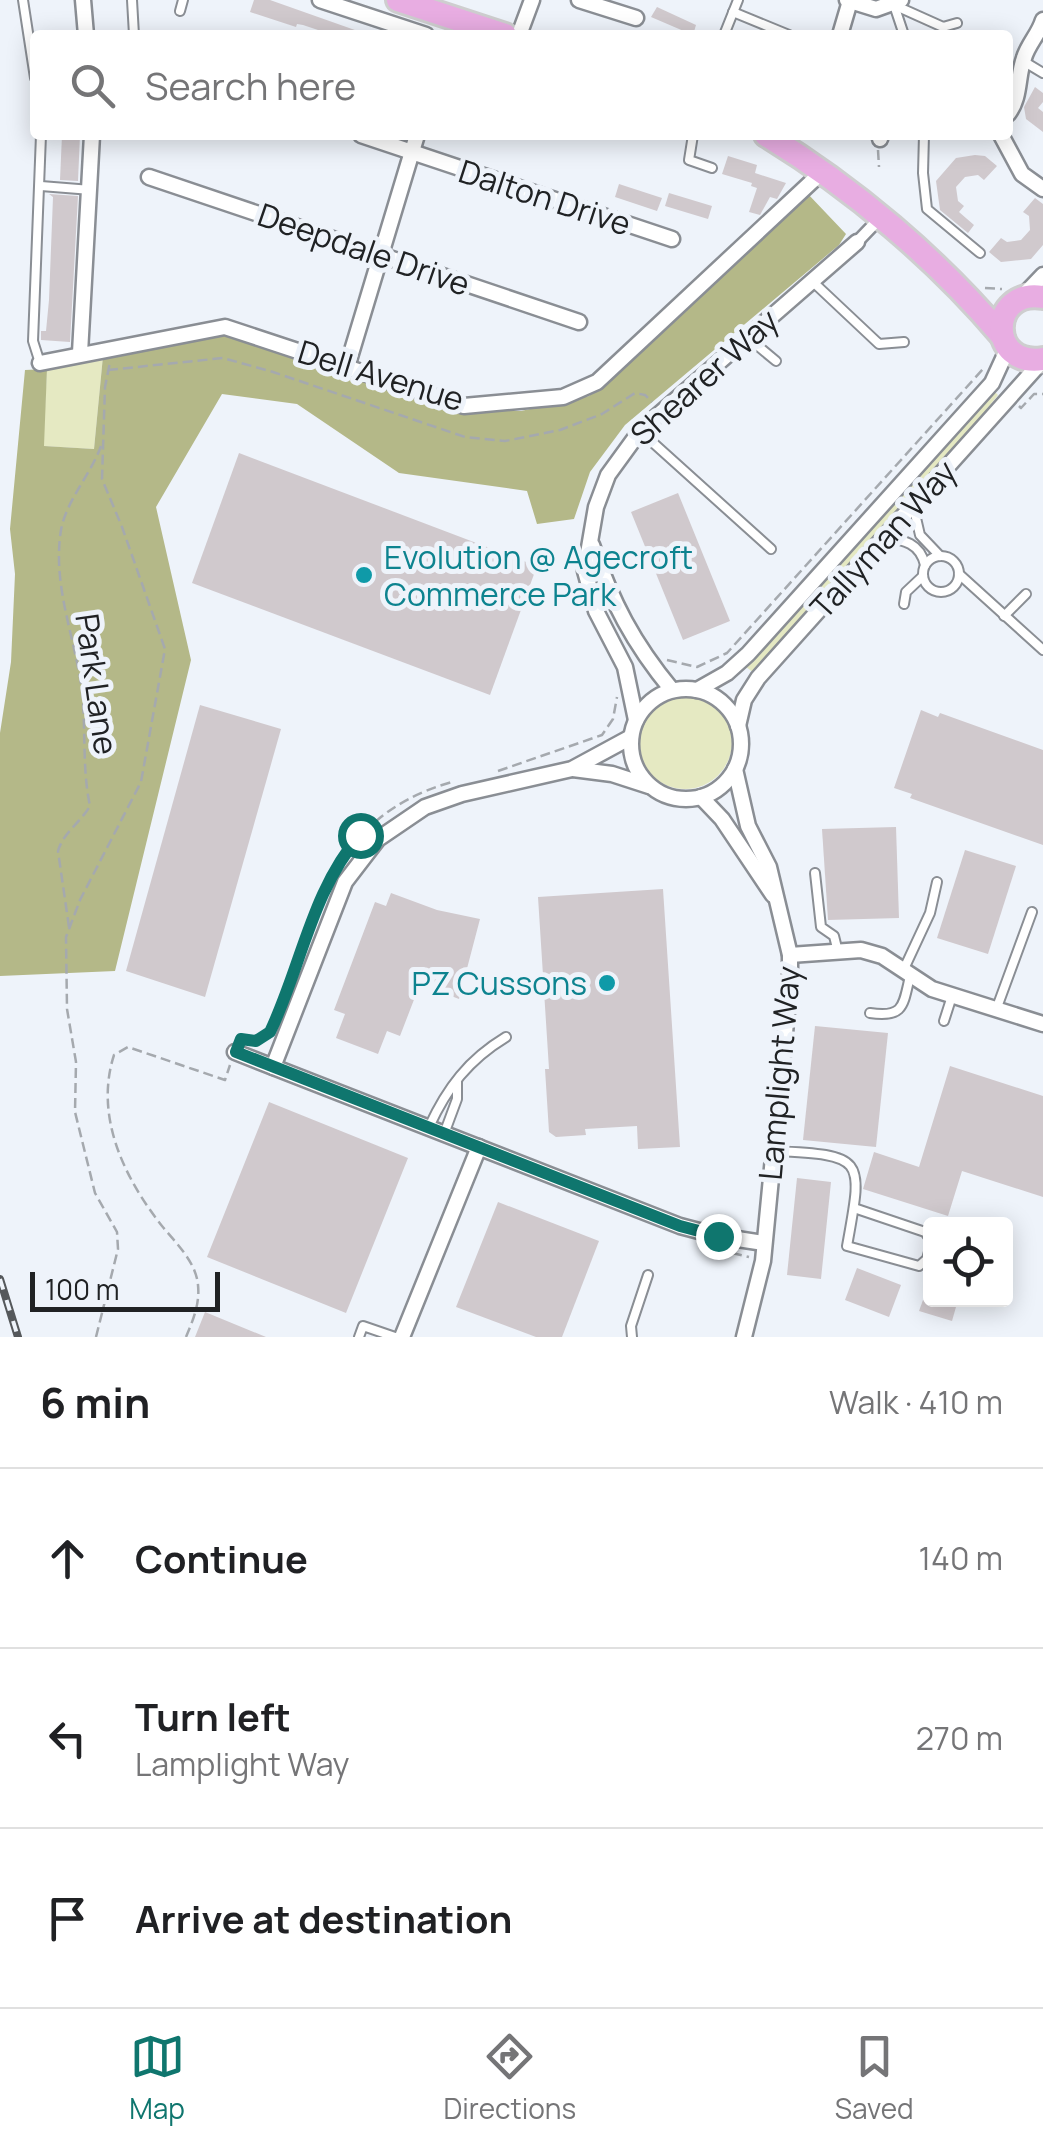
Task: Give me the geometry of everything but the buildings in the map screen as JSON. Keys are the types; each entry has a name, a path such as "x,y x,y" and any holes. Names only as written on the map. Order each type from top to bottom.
{"main road":[{"path":"398,0 490,30"},
{"path":"774,140 880,218 965,292 1005,342 1024,359 1043,359"},
{"path":"965,292 1027,299"},
{"path":"1005,342 1005,313 1027,299"}],"street":[{"path":"83,0 86,30"},
{"path":"320,0 411,30"},
{"path":"521,30 532,0"},
{"path":"579,0 636,18"},
{"path":"841,30 848,1 876,9 898,2"},
{"path":"1013,103 1018,92 1019,66 1043,20"},
{"path":"80,353 92,140"},
{"name":"Dalton Drive","path":"376,140 672,239"},
{"path":"348,368 416,140"},
{"path":"1004,140 1022,174 1043,190"},
{"name":"Dell Avenue","path":"40,363 225,327 464,406 563,397 597,382 822,172"},
{"name":"Deepdale Drive","path":"149,177 579,322"},
{"path":"858,242 880,218"},
{"name":"Shearer Way","path":"636,720 624,666 596,611 586,571 596,507 608,475 640,431 858,242"},
{"path":"1027,299 1043,275"},
{"name":"Tallyman Way","path":"697,690 727,673 748,654 992,384 1005,342"},
{"name":"Tallyman Way","path":"738,726 752,685 1043,359"},
{"path":"590,539 611,598 632,638 672,690"},
{"path":"572,768 612,774 684,799 715,791 735,769 740,755 738,726 722,702 697,690 672,690 658,696 636,720 631,737 632,756 639,773 652,787"},
{"path":"273,1067 345,882 378,838 425,807 572,768 631,737"},
{"name":"Lamplight Way","path":"735,769 748,826 769,867 790,955 764,1243 744,1337"},
{"path":"702,796 722,819 778,904"},
{"path":"790,955 872,953 952,996 1043,1024"},
{"path":"236,1052 680,1226 764,1243"},
{"path":"399,1337 479,1147"}],"lane":[{"path":"23,0 30,46"},
{"path":"132,0 134,30"},
{"path":"180,12 183,0"},
{"path":"726,30 738,0"},
{"path":"898,2 943,27 957,23"},
{"path":"898,2 903,30"},
{"path":"733,12 777,30"},
{"path":"1019,66 1043,73"},
{"path":"40,363 33,342 41,140"},
{"path":"692,140 689,160 712,168"},
{"path":"924,140 922,173 927,208 980,253"},
{"path":"41,186 91,190"},
{"path":"812,282 879,344 904,342"},
{"path":"746,336 776,361"},
{"path":"640,431 771,548"},
{"path":"913,505 920,534 940,556 955,564 958,574 1043,650"},
{"path":"884,537 915,545 923,554 923,576 928,587 939,592 950,590 958,574"},
{"path":"925,564 940,556"},
{"path":"904,604 906,592 923,576"},
{"path":"1004,616 1026,594"},
{"path":"815,873 821,927 834,936 838,952"},
{"path":"870,1013 893,1016 904,1002 906,974 930,914 937,882"},
{"path":"996,1010 1032,912"},
{"path":"944,1022 952,996"},
{"path":"428,1127 445,1093 479,1054 506,1038"},
{"path":"444,1134 458,1098 457,1082"},
{"path":"774,1151 841,1157 856,1175 846,1246 920,1266 923,1263"},
{"path":"854,1208 923,1231"},
{"path":"632,1337 630,1326 648,1275"},
{"path":"359,1337 363,1326 399,1337"}],"path":[{"path":"96,1337 118,1249 116,1232 95,1194 75,1112 76,1062 67,1009 66,937 80,900 141,782 165,649 102,479 111,347"},
{"path":"108,370 224,358 465,438 504,441 602,414 635,393 653,404"},
{"path":"660,656 681,666 697,667 727,653 979,373"},
{"name":"Park Lane","path":"69,929 58,851 62,838 82,820 90,806 80,678 65,618 59,567 61,527 102,442"},
{"path":"483,775 602,735 613,719 616,692"},
{"path":"186,1337 196,1311 198,1282 191,1262 129,1182 112,1133 108,1072 114,1055 128,1047 224,1080 241,1039 256,1041 270,1032 326,887 350,846 373,823 420,793 461,780"}],"green space":[{"path":"807,193 846,234 839,245 625,425 590,472 574,519 537,524 527,491 399,473 297,404 222,394 156,507 191,660 115,971 0,976 0,733 11,662 15,574 10,529 25,370 47,369 44,446 94,449 103,356 222,331 447,409 521,411 589,396"},
{"path":"103,356 94,449 43,446 47,369"},
{"path":"993,390 998,395 971,429 754,673 746,667"},
{"path":"685,695 703,698 718,709 729,724 729,760 718,775 703,786 685,789 667,786 652,775 641,760 638,742 641,724 652,709 667,698"}],"railway":[{"path":"0,1279 18,1337"}],"place":[{"name":"Evolution @ Agecroft Commerce Park","path":"364,575"},
{"name":"PZ Cussons","path":"607,983"}],"route":[{"path":"360,835 326,887 270,1032 256,1041 241,1039 236,1052 680,1226 718,1236"}]}
